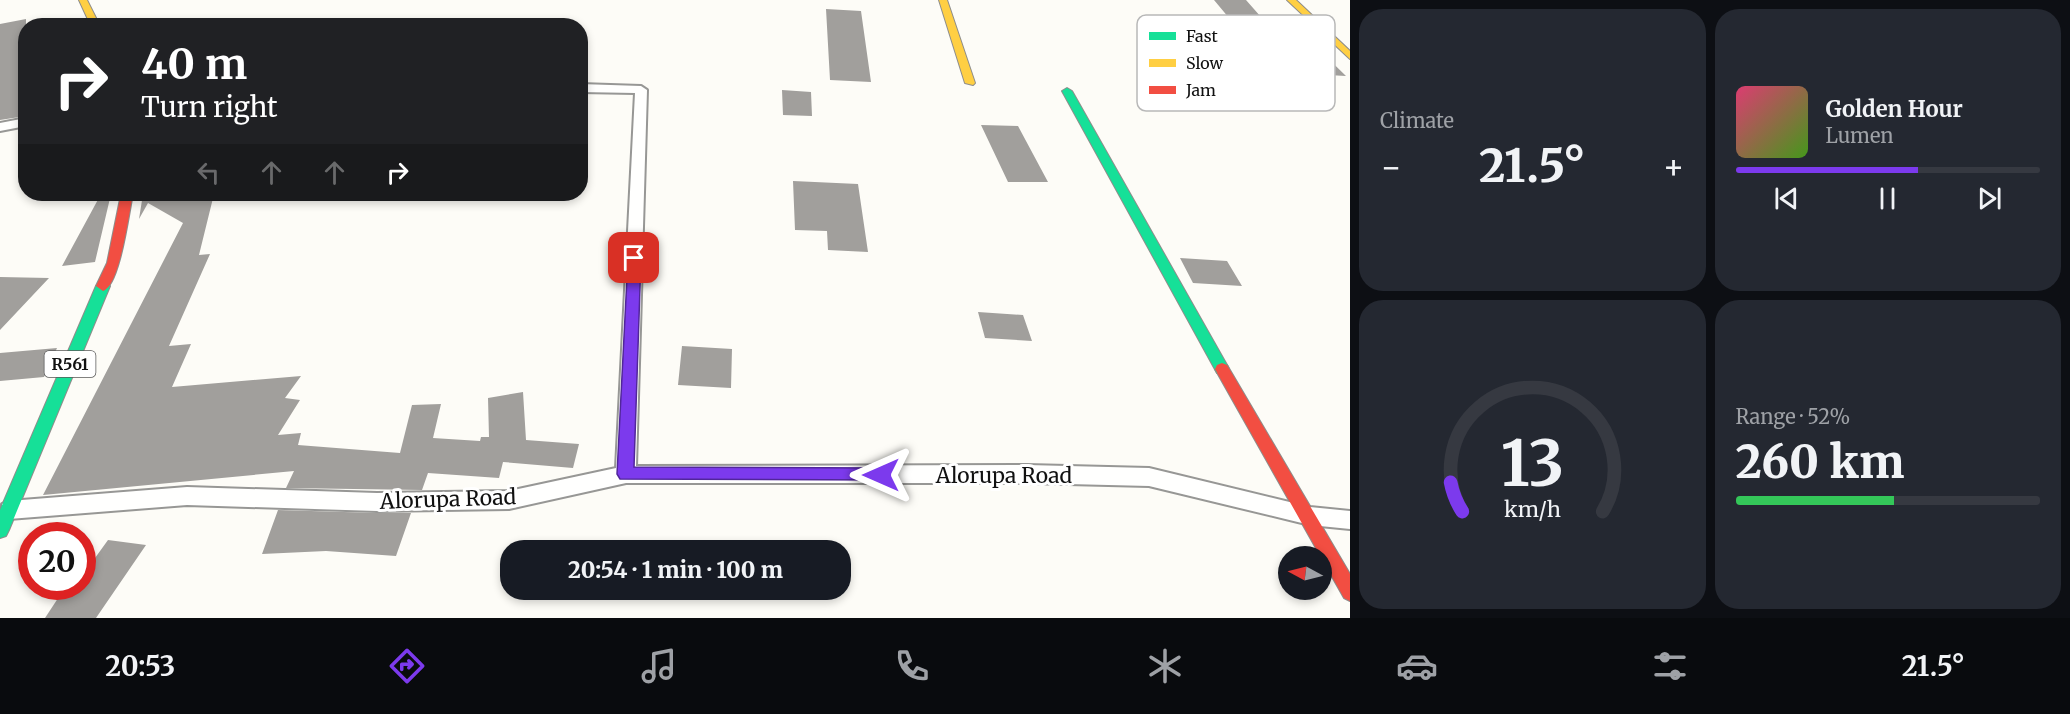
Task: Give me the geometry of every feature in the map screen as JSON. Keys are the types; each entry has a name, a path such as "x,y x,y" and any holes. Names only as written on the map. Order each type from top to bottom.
{"street":[{"path":"83,0 92,18"},
{"path":"943,0 970,83"},
{"path":"1291,0 1307,15"},
{"path":"1335,42 1350,56"},
{"path":"1067,91 1262,440 1310,516 1350,592"},
{"name":"R561","path":"0,530 113,263 126,201"}],"lane":[{"path":"588,88 641,90 626,474"},
{"path":"0,127 18,124"},
{"name":"Alorupa Road","path":"8,510 186,496 377,502 509,500 626,474 768,476 1027,474 1149,477 1310,516 1350,520"}],"building":[{"path":"1214,0 1246,0 1259,15 1226,15"},
{"path":"826,9 861,11 871,82 830,80"},
{"path":"18,21 18,117 0,120 0,24"},
{"path":"1335,65 1346,76 1335,75"},
{"path":"782,90 811,92 812,116 783,115"},
{"path":"981,125 1018,126 1048,182 1008,182"},
{"path":"793,181 858,184 868,252 828,250 827,231 795,230"},
{"path":"97,201 109,201 95,262 62,266"},
{"path":"142,201 212,201 199,255 210,254 169,346 191,344 172,387 301,376 285,398 300,400 278,435 301,433 298,445 400,453 412,405 441,404 433,438 480,441 481,437 489,437 488,398 523,392 526,440 579,444 573,468 503,462 499,478 428,473 422,490 286,488 294,471 43,495 183,223 148,203 139,219"},
{"path":"1180,258 1227,261 1242,286 1193,283"},
{"path":"0,277 49,278 0,330"},
{"path":"978,312 1023,315 1032,341 985,338"},
{"path":"682,346 732,349 731,388 678,385"},
{"path":"57,348 44,377 0,381 0,353"},
{"path":"278,510 411,513 396,556 326,551 262,554"},
{"path":"108,540 146,545 96,618 45,618 57,600 96,600 96,557"}],"traffic: fast":[{"path":"1067,91 1222,369"},
{"path":"0,530 103,286"}],"traffic: slow":[{"path":"83,0 92,18"},
{"path":"943,0 970,83"},
{"path":"1291,0 1307,15"},
{"path":"1335,42 1350,56"}],"traffic: jam":[{"path":"103,286 113,263 126,201"},
{"path":"1222,369 1350,592"}],"route":[{"path":"634,258 626,474 881,475"}]}
